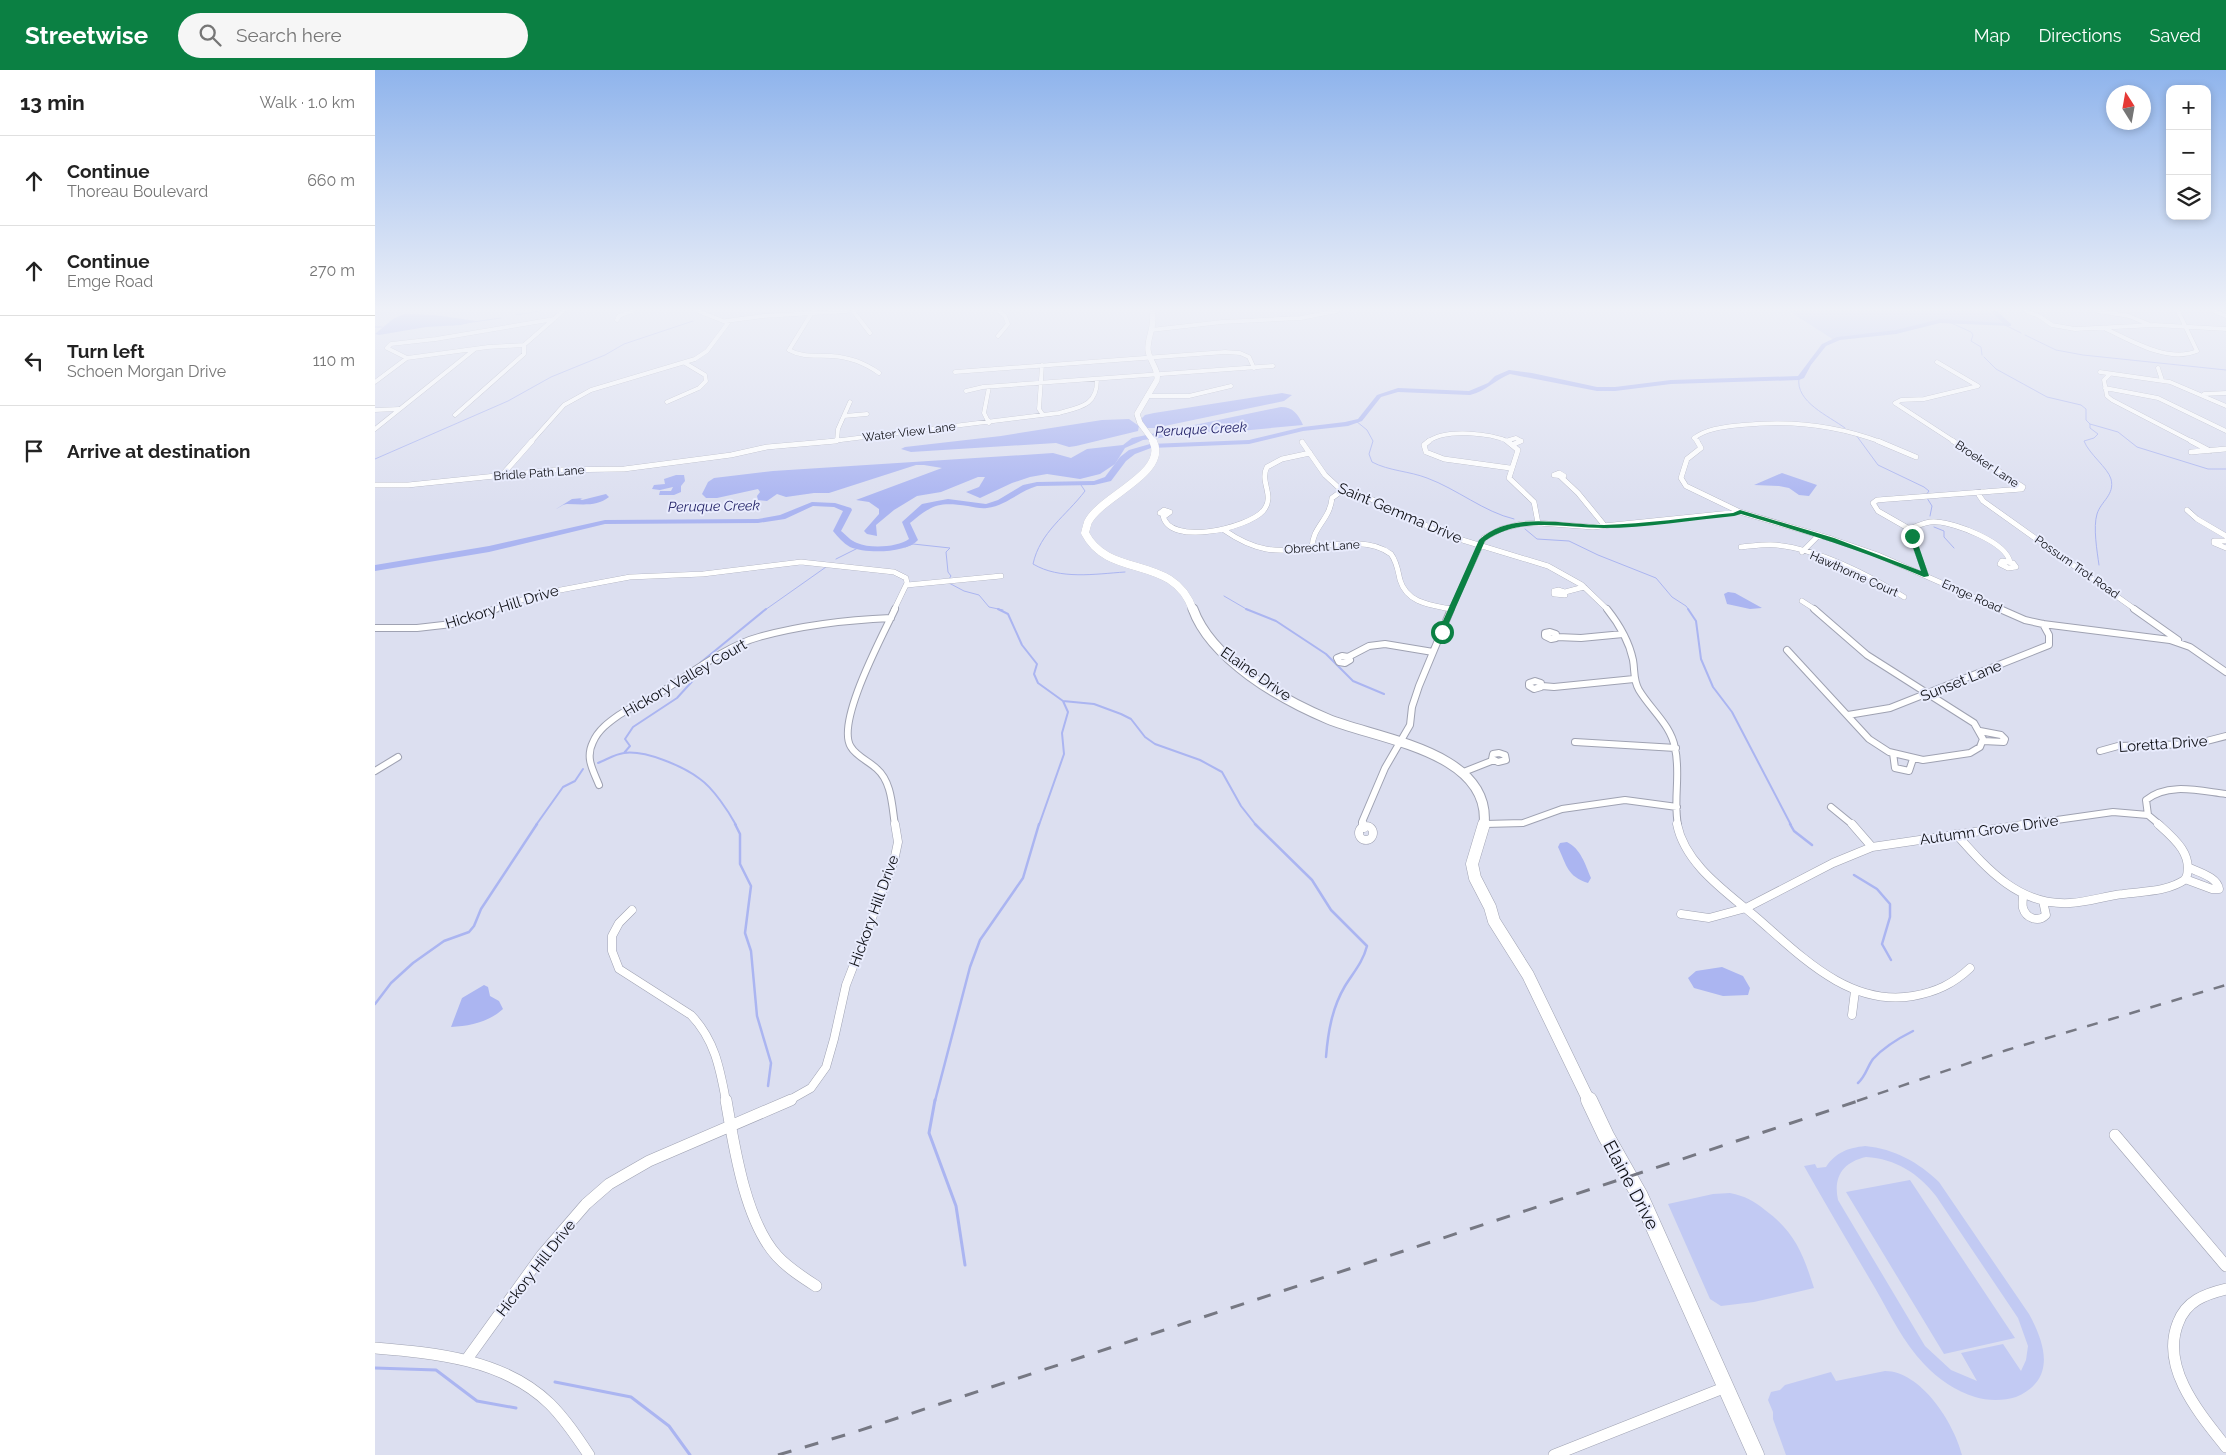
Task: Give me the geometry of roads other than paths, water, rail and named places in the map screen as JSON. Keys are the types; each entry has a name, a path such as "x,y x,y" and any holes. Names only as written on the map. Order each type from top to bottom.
{"street":[{"path":"375,429 441,376"},
{"path":"455,415 500,376"},
{"path":"502,475 563,405 591,390 635,376"},
{"path":"667,402 699,388 706,381 705,376"},
{"path":"1041,376 1039,409 1043,415"},
{"path":"966,391 989,387 1141,376"},
{"path":"1147,396 1158,376"},
{"name":"Broeker Lane","path":"1913,531 1879,511 1873,503 1877,500 2017,489 2023,486 1895,403 1901,400 1924,398 1977,386 1960,376"},
{"path":"2116,376 2104,378 2107,396 2112,400 2210,450"},
{"path":"2131,376 2162,380 2185,386 2226,406"},
{"path":"2161,376 2162,380"},
{"name":"Water View Lane","path":"704,457 731,455 767,447 837,441 989,423 1071,410 1089,402 1097,392 1097,380"},
{"path":"1147,396 1175,396 1221,390 1231,386"},
{"path":"989,387 985,412 989,423"},
{"path":"2105,388 2158,398 2226,431"},
{"path":"2202,394 2226,393"},
{"name":"Elaine Drive","path":"1147,396 1138,410 1137,419 1151,439 1157,455 1153,463 1137,479 1111,498 1091,518 1086,530 1091,544 1113,558 1159,574 1180,586 1191,602 1198,623 1209,640 1236,664 1262,682 1290,699 1340,724 1401,742 1434,755 1461,773 1474,787 1484,807 1485,824 1472,865 1493,914 1494,921 1536,991 1605,1136 1640,1196 1756,1455"},
{"path":"837,441 837,432 850,402"},
{"path":"375,410 399,409"},
{"path":"844,416 867,414"},
{"name":"Emge Road","path":"1917,457 1870,437 1816,424 1757,423 1702,432 1694,438 1701,444 1701,448 1687,460 1681,478 1682,481 1698,492 1740,512 1870,552 2014,615 2043,624 2156,637 2178,642 2190,647 2226,672"},
{"path":"1510,468 1438,458 1428,454 1424,449 1425,444 1431,439 1471,434 1509,440 1517,450 1508,475 1511,484 1531,498 1537,506 1538,523"},
{"name":"Saint Gemma Drive","path":"1301,442 1331,482 1343,490 1374,500 1439,531 1479,545 1543,562 1564,573 1584,587 1608,610 1628,643 1633,662 1634,679 1671,736 1676,748 1677,807 1681,837 1689,852 1701,868 1818,972 1855,991 1890,998 1915,997 1955,984 1970,968"},
{"path":"2191,452 2226,449"},
{"path":"1163,515 1164,521 1176,529 1199,533 1224,530 1254,518 1267,508 1269,499 1264,475 1269,466 1283,458 1310,453"},
{"name":"Bridle Path Lane","path":"375,485 408,485 571,469 624,469 704,457"},
{"path":"1561,477 1578,493 1605,526"},
{"path":"1312,548 1312,537 1327,519 1331,510 1332,498 1343,490"},
{"name":"Possum Trot Road","path":"1982,492 1979,495 1983,502 2162,627 2179,640 2178,642"},
{"path":"2187,510 2197,519 2226,536"},
{"path":"1364,828 1362,822 1385,768 1410,725 1415,698 1433,652 1479,545 1484,538 1501,529 1515,525 1538,523 1605,526 1740,512"},
{"path":"1926,576 1913,541 1913,531 1917,525 1929,522 1965,528 1997,546 2009,556 2010,562"},
{"name":"Obrecht Lane","path":"1224,530 1241,542 1259,549 1282,551 1367,544 1386,549 1396,560 1402,584 1409,595 1427,604 1451,609"},
{"path":"1802,552 1819,535"},
{"path":"2226,541 2214,541 2214,544 2226,548"},
{"name":"Hawthorne Court","path":"1741,547 1770,545 1802,552 1886,586 1905,597"},
{"name":"Hickory Hill Drive","path":"375,628 417,628 452,624 539,594 614,579 710,574 787,564 822,563 894,572 906,578 907,585 859,686 849,712 847,738 851,748 879,770 887,783 898,842 894,862 839,1007 829,1060 821,1075 811,1088 794,1099 731,1128 630,1170 602,1190 552,1242 467,1359"},
{"path":"907,585 1001,576"},
{"path":"1565,592 1584,587"},
{"path":"1802,601 1813,608 1864,653 1961,714 1980,731 2001,735 2005,739 2004,742 2000,743 1983,741"},
{"name":"Hickory Valley Court","path":"599,785 589,762 589,754 592,743 601,730 619,715 653,697 731,649 758,637 805,627 844,620 891,618"},
{"name":"Sunset Lane","path":"1848,716 1890,708 2049,645 2049,635 2043,624"},
{"path":"1557,637 1564,639 1623,634"},
{"path":"1348,657 1369,646 1385,644 1433,652"},
{"path":"1787,650 1869,739 1893,754 1923,760 1970,752 1980,747 1983,741 1980,731"},
{"path":"1542,686 1554,687 1634,679"},
{"name":"Loretta Drive","path":"2100,751 2118,746 2195,744 2226,736"},
{"path":"1575,742 1676,748"},
{"path":"1893,754 1895,768 1903,772 1911,769 1913,759"},
{"path":"375,771 398,757"},
{"path":"1461,773 1494,760"},
{"path":"1956,834 1996,877 2023,894 2043,901 2068,903 2170,887 2185,880 2190,868 2188,859 2182,848 2148,815 2146,800 2156,792 2169,790 2226,794"},
{"path":"1485,824 1523,823 1562,809 1625,800 1677,807"},
{"path":"1831,807 1849,821 1872,846"},
{"name":"Autumn Grove Drive","path":"1681,914 1709,918 1745,908 1833,863 1872,846 2113,812 2148,815"},
{"path":"2185,880 2212,889 2219,889 2218,884 2211,878 2190,868"},
{"path":"2023,894 2023,907 2027,915 2035,919 2043,918 2046,915 2043,901"},
{"path":"632,910 617,924 611,946 613,960 619,969 677,1006 701,1024 710,1038 718,1058 731,1128 759,1228 771,1250 787,1267 816,1286"},
{"path":"1852,1015 1855,991"},
{"path":"2115,1135 2226,1266"},
{"path":"2226,1289 2198,1297 2177,1318 2173,1347 2177,1372 2197,1411 2226,1447"},
{"path":"375,1348 418,1350 467,1359 515,1379 539,1394 557,1410 580,1439 589,1455"},
{"path":"1554,1455 1725,1387"}],"water":[{"path":"1282,393 1292,395 1284,401 1155,428 1146,428 1140,420 1145,415 1154,413"},
{"path":"1281,407 1289,408 1295,412 1303,425 1229,432 1217,431 1143,440 1125,448 1115,464 1100,474 1080,479 1047,474 1030,477 980,498 966,492 979,487 985,477 978,477 941,492 917,496 894,510 876,525 877,536 867,534 864,531 879,514 879,509 869,502 856,500 942,468 916,465 829,493 786,497 777,494 767,501 758,500 757,496 760,492 758,489 717,498 706,498 702,494 708,482 714,478 773,471 1053,453 1071,458 1087,449 1123,445 1132,438"},
{"path":"1129,419 1139,426 1138,431 1069,447 1056,443 911,452 901,449 1102,420"},
{"path":"1782,473 1817,485 1809,496 1799,495 1789,488 1779,486 1754,485"},
{"path":"676,475 684,475 685,481 681,486 681,492 674,495 659,495 660,491 671,491 673,487 660,490 652,489 654,485 665,484 664,479"},
{"path":"606,494 609,497 599,502 566,504 556,509 572,499 583,498 580,499 582,500"},
{"path":"1728,592 1735,593 1762,608 1750,609 1727,604 1724,594"},
{"path":"1567,842 1582,857 1591,878 1588,883 1572,874 1566,865 1558,847 1560,843"},
{"path":"1722,967 1743,976 1750,988 1748,995 1723,996 1694,988 1688,978 1696,971"},
{"path":"484,985 488,987 490,996 499,1001 503,1009 492,1017 479,1022 451,1027 462,998"}],"waterway":[{"path":"375,459 508,401 554,376"},
{"name":"Peruque Creek","path":"375,568 489,549 605,522 758,521 782,517 812,504 835,505 848,510 837,531 853,545 872,548 897,547 914,540 906,522 925,506 948,501 986,506 1001,502 1026,487 1037,484 1094,483 1108,479 1123,459 1132,452 1150,446 1249,442 1303,429 1345,424 1360,420 1379,396 1398,390 1470,393 1490,384 1500,376"},
{"name":"Peruque Creek","path":"1535,376 1597,389 1615,389 1671,382 1799,378 1803,376"},
{"path":"2008,376 2047,397 2081,405 2086,409 2086,420 2090,424"},
{"path":"1799,378 1799,387 1808,401 1815,408 1845,428"},
{"path":"1356,421 1367,430 1373,441 1369,454 1372,462 1427,478 1481,506 1514,519"},
{"path":"2090,424 2118,432 2137,447 2208,469 2226,469"},
{"path":"2090,424 2090,428 2098,434 2094,438 2084,441 2109,475 2112,485 2109,494 2099,509 2095,525 2099,565"},
{"path":"1856,435 1878,465 1924,487 1929,491 1926,495"},
{"path":"1081,485 1085,491 1048,533 1036,553 1033,564 1043,569 1066,574 1090,575 1125,572"},
{"path":"1927,498 1932,506 1930,516"},
{"path":"1934,527 1944,531 1944,537 1954,548"},
{"path":"1525,529 1537,539 1569,541 1598,555 1656,578 1672,597 1689,610"},
{"path":"905,547 913,544 950,548 946,552 948,572 951,576 949,579"},
{"path":"836,559 860,547"},
{"path":"765,610 826,567"},
{"path":"949,583 964,591 979,595 989,607 1003,610"},
{"path":"1224,596 1247,609"},
{"path":"700,663 766,609"},
{"path":"998,609 1008,614 1022,645 1037,664 1034,674 1038,683 1063,701"},
{"path":"1247,609 1276,621 1326,654 1353,681 1384,694"},
{"path":"1688,609 1696,621 1701,659 1713,687 1732,712 1791,825"},
{"path":"624,753 630,746 625,739 633,727 677,698 697,676"},
{"path":"1039,825 1064,754 1062,733 1068,712 1063,701"},
{"path":"1063,701 1094,704 1121,714 1131,719 1145,737 1155,744 1200,760 1222,772 1241,806 1256,825"},
{"path":"598,763 624,753"},
{"path":"624,753 653,756 693,774 710,788 736,825"},
{"path":"536,825 563,787 575,781 583,769"},
{"path":"375,1004 391,983 413,963 444,941 469,932 474,926 481,909 537,824"},
{"path":"735,824 740,834 740,864 751,886 745,933 751,951 757,1016 771,1063 768,1086"},
{"path":"935,1101 970,967 980,940 1023,878 1039,824"},
{"path":"1790,824 1794,831 1812,845"},
{"path":"1256,825 1312,880 1331,910 1367,946 1337,1003 1329,1029 1326,1057"},
{"path":"1854,875 1877,889 1890,904 1890,917 1882,944 1891,960"},
{"path":"1858,1083 1877,1055 1892,1043 1913,1031"},
{"path":"935,1100 929,1133 956,1206 965,1265"},
{"path":"375,1368 436,1370 477,1401 516,1408"},
{"path":"555,1382 631,1397 669,1426 690,1455"}],"railway":[{"path":"1857,1101 2007,1050 2226,985"},
{"path":"778,1455 852,1433 1861,1100"}]}
